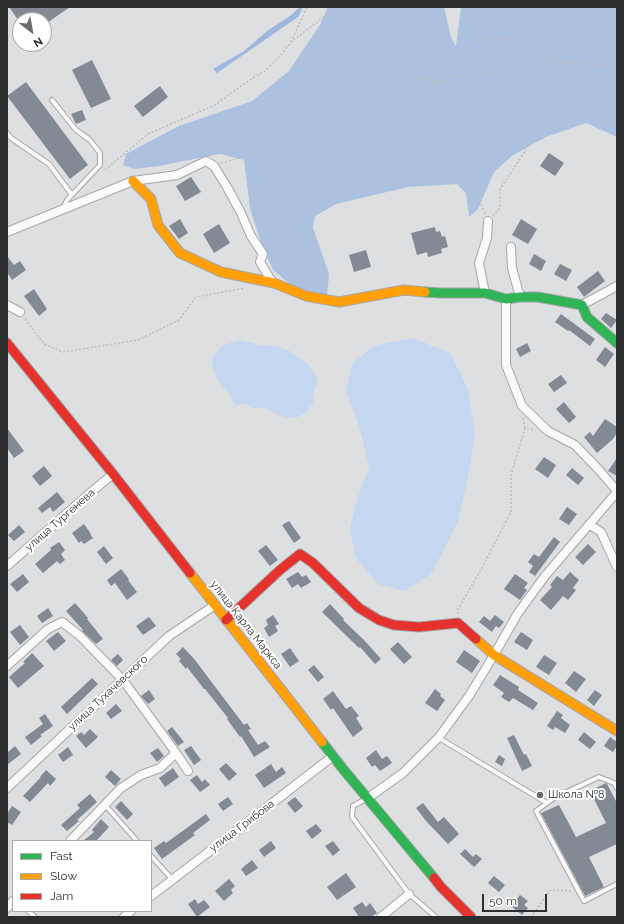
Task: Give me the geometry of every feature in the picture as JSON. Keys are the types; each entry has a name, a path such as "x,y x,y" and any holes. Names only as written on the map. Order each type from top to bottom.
{"street":[{"path":"7,232 132,181 177,175 206,161 214,166 228,187 251,236 263,254 260,262 274,283"},
{"path":"132,181 151,199 158,226 180,253 221,272 274,283 306,296 339,302 404,290 441,293 485,293 506,299 520,297 538,298 582,304 617,286"},
{"path":"485,293 479,263 487,238 488,221"},
{"path":"510,247 512,268 520,297"},
{"path":"368,798 403,773 439,737 469,696 518,613 545,576 617,492 600,471 575,445 548,431 522,406 506,365 506,299"},
{"path":"582,304 587,316 617,342"},
{"path":"7,305 20,312"},
{"name":"улица Карла Маркса","path":"7,343 113,474 343,769 441,887 471,917"},
{"name":"улица Тургенева","path":"7,566 113,474"},
{"path":"590,525 601,532 617,567"},
{"path":"226,620 300,554 313,563 358,608 379,620 394,625 419,627 458,623 494,654 617,731"},
{"name":"улица Тухачевского","path":"7,788 169,636 215,605"},
{"path":"7,666 48,629 62,622 79,635 123,680 188,771"},
{"path":"71,840 121,788 141,776 160,768 176,753"},
{"name":"улица Грибова","path":"152,895 333,756"},
{"path":"381,917 409,894"}],"lane":[{"path":"52,100 76,130 90,140 100,153 100,164 67,200 63,210"},
{"path":"7,133 11,138 49,164 72,195"},
{"path":"439,737 547,803"},
{"path":"617,788 614,783 599,776 554,798 536,811 584,901 617,884"},
{"path":"368,798 353,806 352,817 409,894 436,917"},
{"path":"105,805 136,840"},
{"path":"152,857 172,880"}],"path":[{"path":"100,174 128,149 148,134 215,105 265,71 282,54 291,42 307,7"},
{"path":"291,42 337,7"},
{"path":"416,7 437,83 488,221 500,208 500,189 543,124 557,92 575,64"},
{"path":"478,7 483,24 491,38"},
{"path":"214,166 254,154 424,76 432,65 454,56 475,42 491,38 516,40 575,64"},
{"path":"437,83 453,76 485,74 519,60 617,66"},
{"path":"424,76 437,83"},
{"path":"20,312 44,344 63,352 138,340 179,320 196,297 246,288"},
{"path":"458,623 457,611 482,568 511,512 512,475 524,428 548,431"},
{"path":"531,917 550,890 578,891"}],"shaded area":[{"path":"300,7 303,7 298,17 217,73 213,69 244,51 267,31 290,16"},
{"path":"328,7 444,7 451,37 456,46 461,7 617,7 617,137 586,123 546,137 513,155 494,172 478,209 469,217 466,193 457,184 408,187 336,204 315,216 313,228 329,274 327,296 292,286 273,270 262,245 250,209 244,160 220,154 159,166 134,169 123,165 126,154 179,126 252,101 289,71 320,25"},
{"path":"413,338 450,353 468,389 475,435 469,472 458,522 431,574 405,591 378,584 356,558 350,530 355,506 369,467 360,428 346,391 352,364 373,346"},
{"path":"239,340 261,345 276,346 288,350 308,364 318,381 314,390 313,404 304,414 295,418 285,417 265,408 252,408 245,404 235,405 229,393 217,379 213,368 212,358 222,346"}],"building":[{"path":"9,7 70,7 52,19 52,12 12,12"},
{"path":"92,60 111,99 91,108 72,70"},
{"path":"26,82 88,165 70,179 7,96"},
{"path":"160,86 168,97 143,117 134,106"},
{"path":"82,110 86,120 76,124 71,114"},
{"path":"549,153 564,163 555,176 540,166"},
{"path":"191,177 201,192 185,201 176,186"},
{"path":"180,219 188,233 179,239 169,226"},
{"path":"521,219 537,229 528,244 512,235"},
{"path":"219,224 230,243 214,253 203,234"},
{"path":"435,227 436,232 440,231 442,237 445,236 448,247 441,249 442,253 428,257 427,252 417,255 411,233"},
{"path":"366,250 371,267 354,272 349,255"},
{"path":"534,254 546,261 541,271 529,264"},
{"path":"7,256 14,265 20,261 26,270 12,280 7,272"},
{"path":"560,264 572,270 566,281 554,274"},
{"path":"598,271 605,281 584,297 577,287"},
{"path":"34,289 47,309 39,316 24,296"},
{"path":"606,313 617,320 611,328 601,319"},
{"path":"561,314 595,339 590,346 569,330 568,331 555,322"},
{"path":"527,343 531,351 520,357 516,349"},
{"path":"605,347 614,354 605,367 596,360"},
{"path":"561,375 567,383 554,392 548,384"},
{"path":"564,402 576,417 569,423 556,409"},
{"path":"605,419 617,427 617,433 613,439 597,453 584,437 590,432 593,436"},
{"path":"7,428 24,451 14,458 7,448"},
{"path":"544,457 556,465 548,478 535,469"},
{"path":"617,458 617,476 608,471"},
{"path":"44,466 52,476 40,486 32,476"},
{"path":"572,468 584,478 578,485 566,475"},
{"path":"57,492 65,502 53,512 50,507 42,513 38,508"},
{"path":"567,507 577,514 569,525 559,519"},
{"path":"289,521 301,538 294,543 282,525"},
{"path":"84,524 93,538 84,544 81,541 79,543 72,533"},
{"path":"19,525 25,532 14,541 8,535"},
{"path":"554,537 560,542 535,576 529,572 533,566 528,562 534,554 539,557"},
{"path":"59,542 65,550 61,554 65,560 60,564 57,561 43,573 35,564 51,550 50,548"},
{"path":"588,544 596,552 583,565 575,557"},
{"path":"266,545 278,560 270,566 258,551"},
{"path":"104,546 113,558 106,564 97,552"},
{"path":"121,569 137,592 127,600 115,583 111,586 107,580"},
{"path":"298,572 302,577 306,575 311,582 301,588 298,584 292,588 286,579"},
{"path":"570,572 579,580 573,588 576,590 568,600 563,596 551,610 540,600 552,587 550,585 557,576 563,580"},
{"path":"23,574 29,582 17,592 10,584"},
{"path":"515,574 528,583 524,588 527,590 520,600 504,589"},
{"path":"75,603 103,639 96,644 82,631 83,630 66,611"},
{"path":"330,604 344,619 343,620 381,659 375,664 360,647 359,648 322,612"},
{"path":"48,608 53,616 42,623 37,616"},
{"path":"273,615 279,624 275,626 278,631 269,637 264,628 268,625 266,620"},
{"path":"495,615 504,622 499,628 496,626 492,632 479,622 484,616 490,621"},
{"path":"149,617 156,626 143,635 136,626"},
{"path":"20,625 29,637 20,645 10,632"},
{"path":"58,632 66,641 54,651 46,641"},
{"path":"521,632 533,640 527,650 514,642"},
{"path":"398,642 412,657 404,664 390,649"},
{"path":"183,647 195,660 244,725 247,723 251,729 248,730 258,745 265,741 270,747 254,757 241,736 240,737 227,719 228,718 187,667 186,669 179,661 181,659 176,654"},
{"path":"290,648 299,661 290,667 281,654"},
{"path":"464,650 480,661 472,673 456,662"},
{"path":"32,653 44,666 18,688 9,677 25,663 23,662"},
{"path":"118,654 123,660 117,666 111,660"},
{"path":"544,655 557,663 549,675 536,667"},
{"path":"314,665 324,677 318,682 308,670"},
{"path":"574,671 586,679 576,692 565,683"},
{"path":"500,675 519,687 518,690 538,703 533,710 513,698 509,702 501,697 504,693 493,685"},
{"path":"92,678 98,684 67,714 61,707"},
{"path":"435,689 445,700 437,711 425,703"},
{"path":"149,690 155,699 148,704 141,696"},
{"path":"595,690 602,695 594,706 587,700"},
{"path":"333,691 346,709 351,706 359,716 356,718 363,729 353,737 333,708 331,710 323,699"},
{"path":"116,704 122,711 111,719 106,713"},
{"path":"557,711 563,715 561,718 570,725 565,733 555,727 553,730 547,726"},
{"path":"45,714 53,726 40,735 42,736 31,745 25,737 43,724 39,718"},
{"path":"172,727 184,742 178,746 167,731"},
{"path":"90,729 98,737 86,748 76,736 81,732 84,735"},
{"path":"584,732 596,742 590,749 578,740"},
{"path":"514,735 524,755 526,754 532,766 522,771 507,738"},
{"path":"610,737 617,742 617,746 613,752 604,746"},
{"path":"15,746 21,754 7,765 7,753"},
{"path":"191,746 201,760 194,765 184,750"},
{"path":"68,747 73,755 63,762 58,755"},
{"path":"158,748 164,756 157,762 150,753"},
{"path":"376,750 382,759 387,756 392,763 380,771 375,765 372,767 366,758"},
{"path":"499,755 505,759 502,766 495,762"},
{"path":"226,763 237,774 229,781 219,769"},
{"path":"271,764 276,772 282,767 286,773 264,788 255,775"},
{"path":"173,768 179,777 165,787 159,778"},
{"path":"46,770 56,779 50,786 48,783 30,802 23,796"},
{"path":"111,770 121,779 115,786 105,777"},
{"path":"197,775 202,782 205,779 210,785 200,792 190,780"},
{"path":"606,783 617,803 617,844 589,857 604,887 585,896 541,813 559,805 576,837 606,823 590,791"},
{"path":"90,794 97,802 67,831 61,825 80,808 77,805"},
{"path":"228,797 233,804 223,811 218,804"},
{"path":"295,797 303,806 295,813 287,803"},
{"path":"121,801 133,814 127,820 115,807"},
{"path":"423,803 438,822 444,817 459,834 448,844 416,808"},
{"path":"12,806 21,812 12,825 7,822 7,814"},
{"path":"206,814 210,820 193,833 195,835 162,859 154,848 164,841 166,843"},
{"path":"101,819 109,827 97,840 84,840 94,832 92,830"},
{"path":"316,824 322,831 312,839 306,831"},
{"path":"271,841 276,848 264,857 259,850"},
{"path":"333,841 340,850 333,856 325,846"},
{"path":"465,849 473,857 476,854 482,859 474,867 460,854"},
{"path":"252,860 258,868 246,876 241,869"},
{"path":"346,873 356,887 337,900 327,887"},
{"path":"494,876 505,885 499,892 488,883"},
{"path":"229,879 235,886 231,890 233,893 224,901 215,891"},
{"path":"520,895 528,901 524,905 528,908 522,915 511,906"},
{"path":"195,899 198,904 204,900 210,907 197,917 188,904"},
{"path":"362,902 366,907 370,903 377,913 371,917 359,917 353,908"}],"traffic: fast":[{"path":"425,292 485,293 506,299 538,297 582,305 587,317 617,343"},
{"path":"322,742 434,878"}],"traffic: slow":[{"path":"133,181 151,199 158,225 180,253 221,272 274,283 306,296 339,302 404,290 425,292"},
{"path":"190,573 322,742"},
{"path":"476,639 494,655 617,731"}],"traffic: jam":[{"path":"7,343 113,474 190,573"},
{"path":"226,620 280,570 300,554 313,563 359,608 379,620 394,625 419,627 458,623 476,639"},
{"path":"434,878 471,917"}],"place":[{"name":"Школа №8","path":"540,795"}]}
